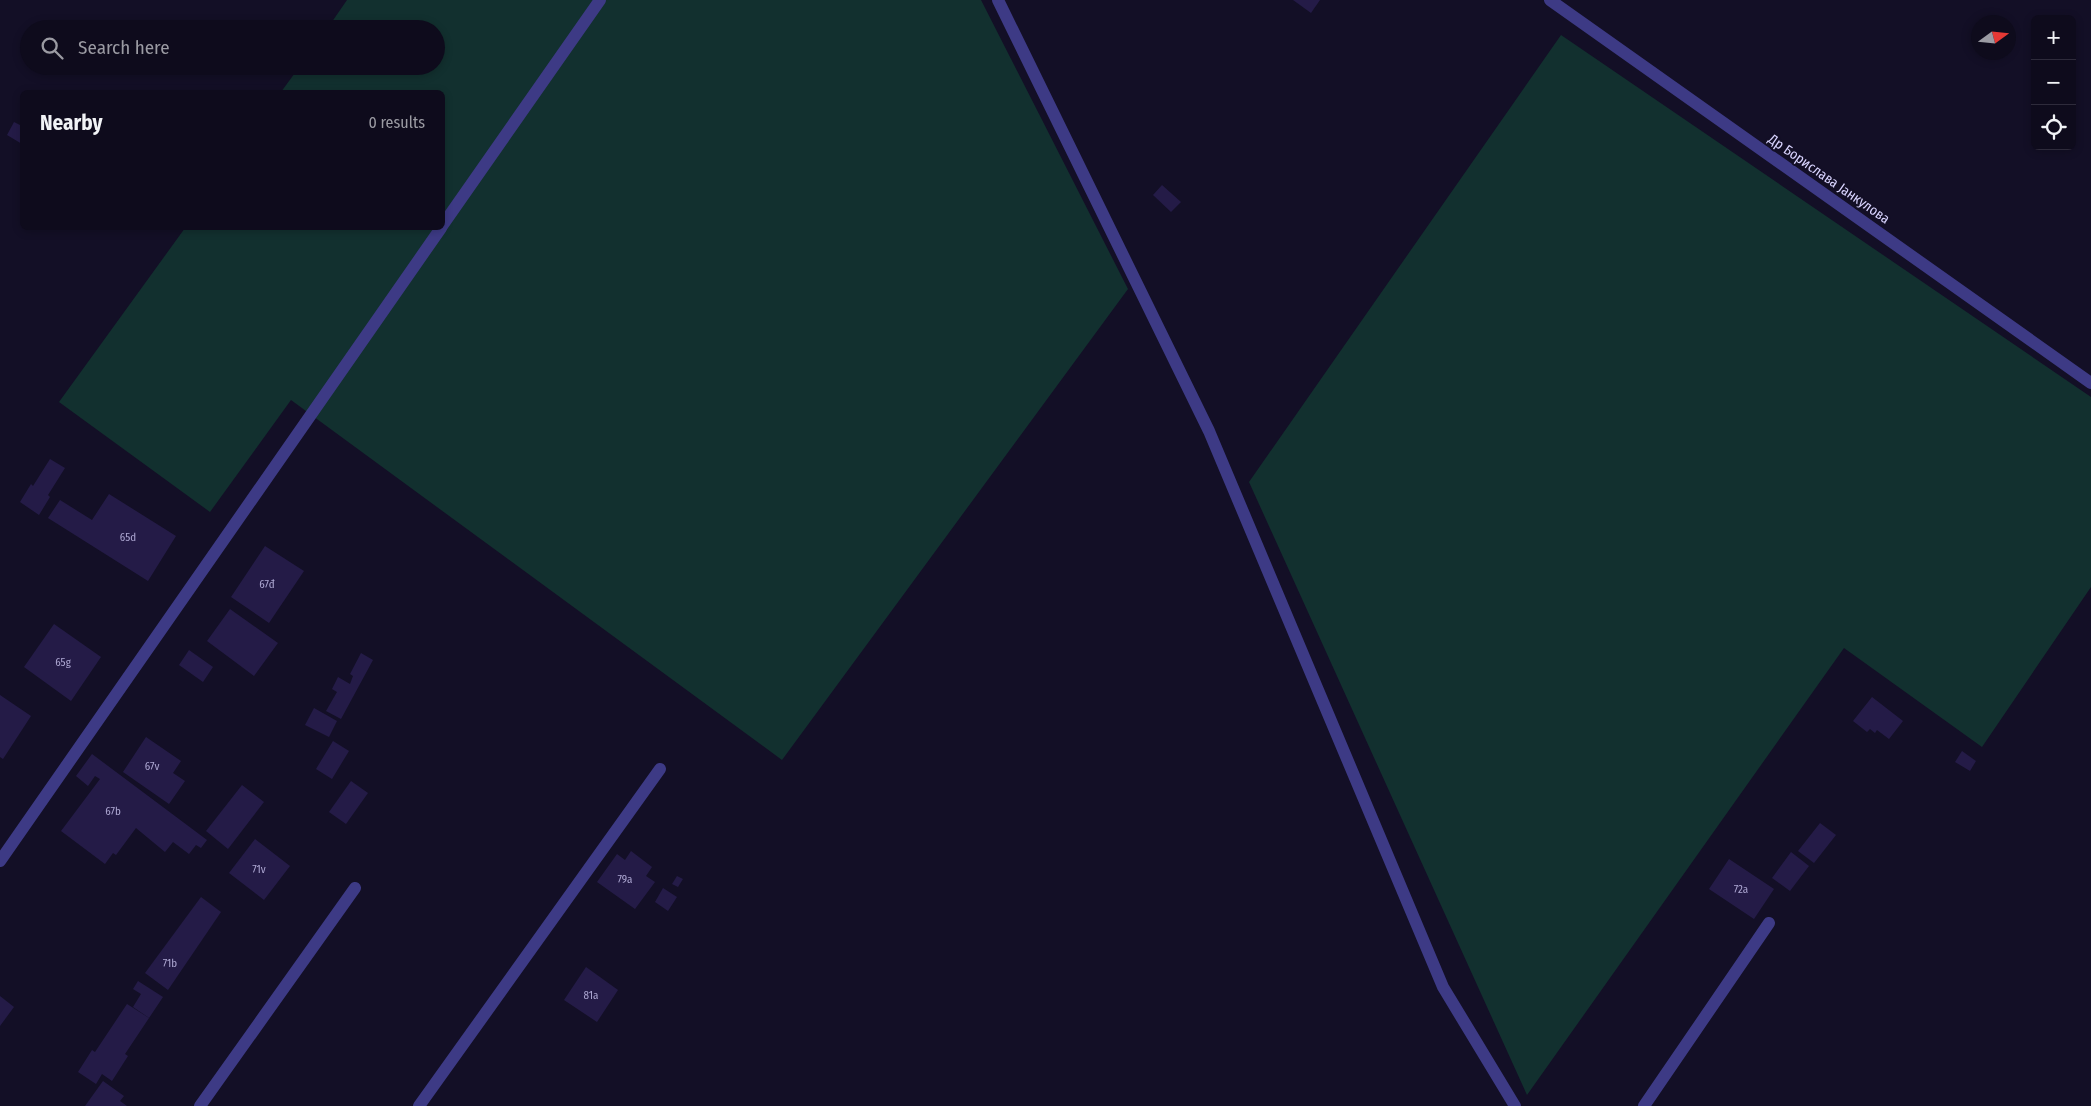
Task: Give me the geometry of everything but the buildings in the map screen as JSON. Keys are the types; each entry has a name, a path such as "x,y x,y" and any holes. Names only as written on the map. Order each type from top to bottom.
{"street":[{"path":"445,223 600,0"},
{"path":"998,0 1208,431 1443,987 1515,1106"},
{"name":"Др Борислава Јанкулова","path":"1550,0 2091,383"},
{"path":"0,860 440,230"},
{"path":"419,1106 660,769"},
{"path":"200,1106 355,888"},
{"path":"1644,1106 1769,923"}],"green space":[{"path":"347,0 981,0 1128,289 782,760 291,400 210,512 59,402 184,230 445,230 445,90 282,90 293,75 445,75 445,20 333,20"},
{"path":"1561,35 2091,397 2091,587 1982,747 1844,648 1527,1095 1249,482"}]}
